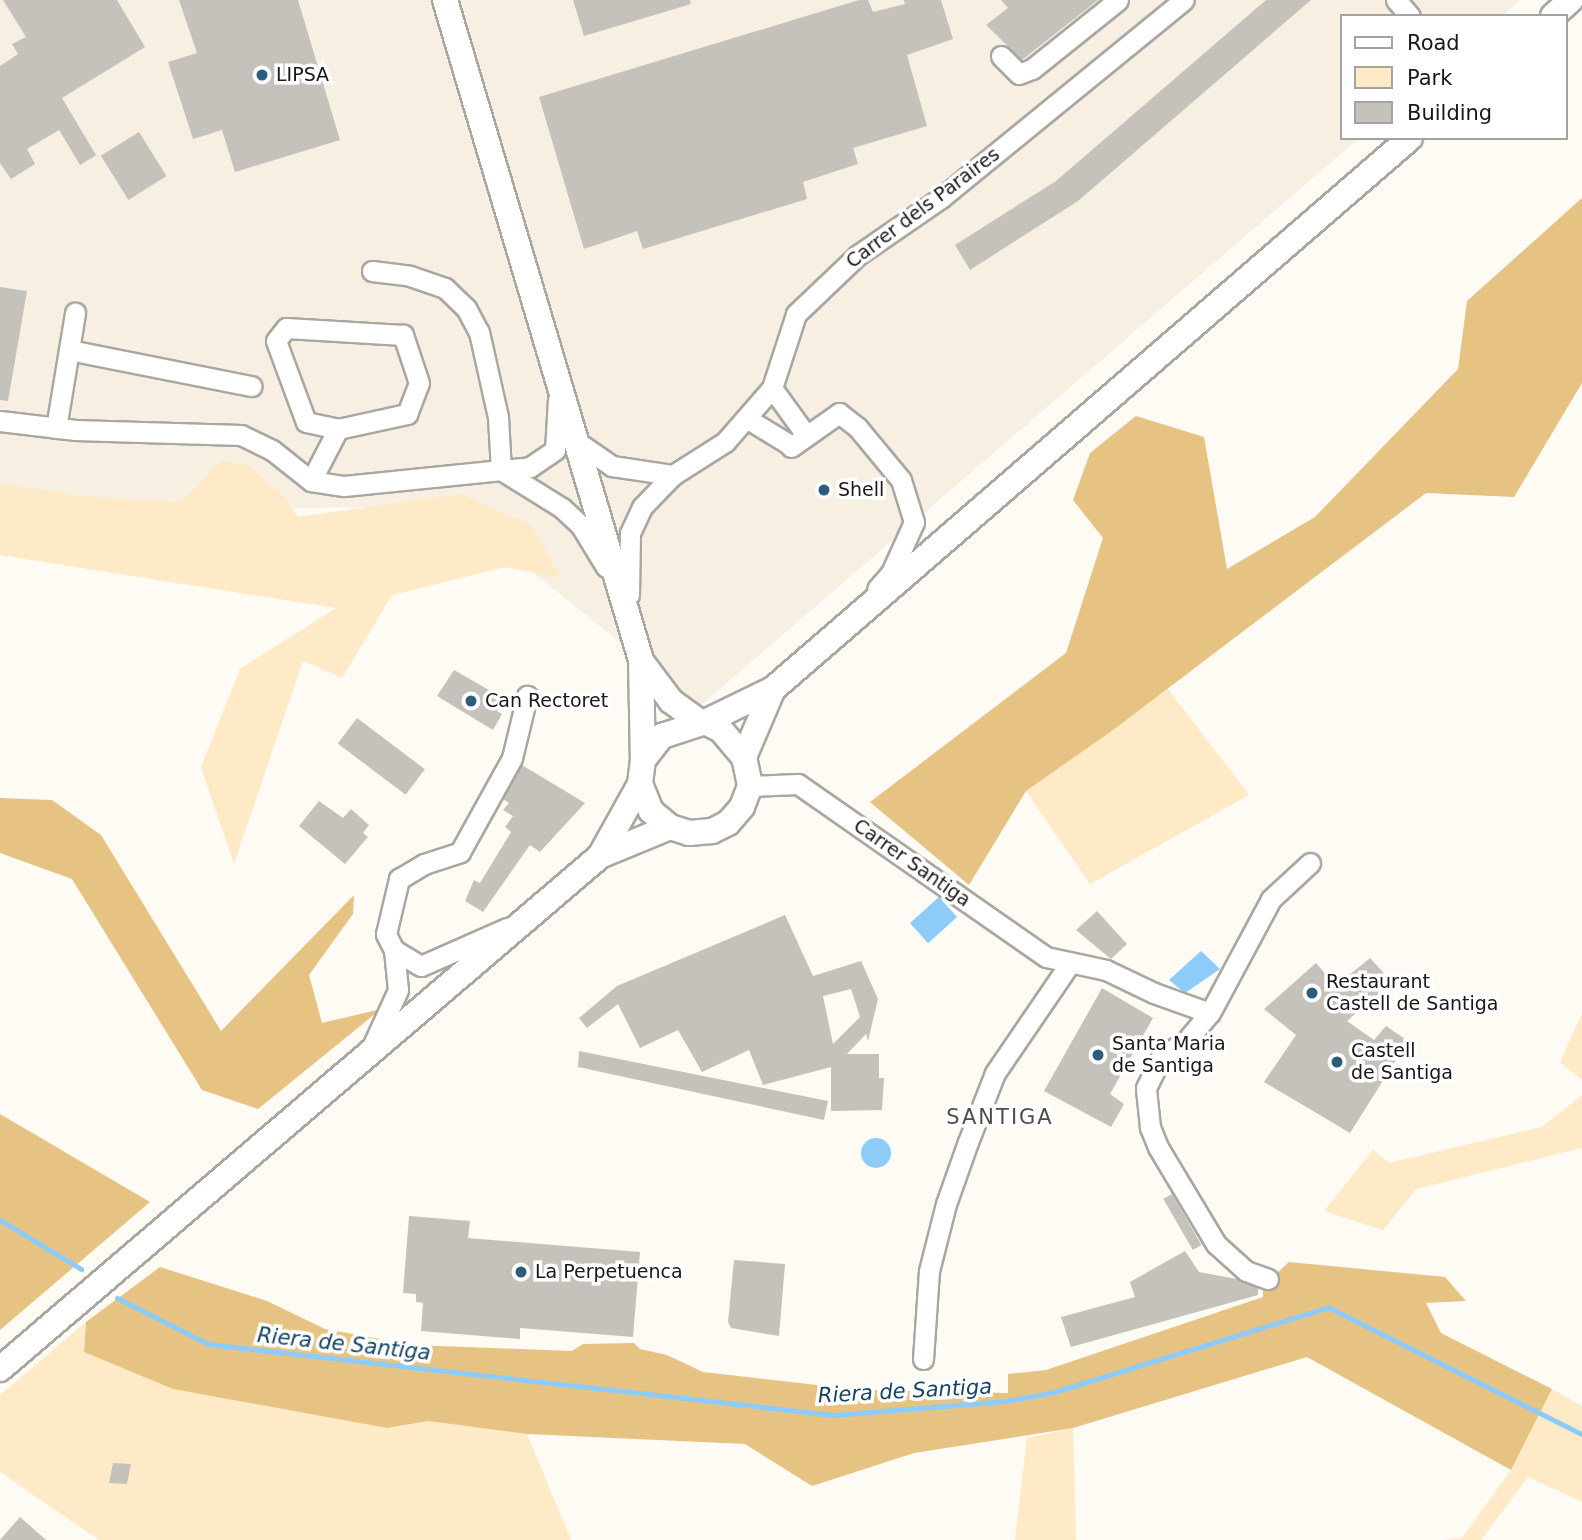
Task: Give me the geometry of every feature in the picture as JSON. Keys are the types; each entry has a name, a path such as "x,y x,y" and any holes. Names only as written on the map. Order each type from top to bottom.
{"main road":[{"path":"445,0 641,660 643,760 640,784 600,856"},
{"path":"1555,14 1570,0"},
{"path":"643,760 662,736 702,721 773,688 1408,140"},
{"path":"640,784 651,811 670,827 689,833 712,831 727,823 742,807 750,786 744,757 721,730 671,702 641,660"},
{"path":"744,757 773,688"},
{"path":"0,1369 371,1049 600,856 670,827"}],"street":[{"path":"1001,56 1018,74 1032,69 1118,0"},
{"name":"Carrer dels Paraires","path":"631,629 630,533 642,507 673,475 725,442 772,388 796,314 858,255 941,198 1184,0"},
{"path":"1396,0 1408,14"},
{"path":"1547,14 1570,0"},
{"path":"1335,203 1392,140"},
{"path":"372,271 410,276 445,288 466,308 478,332 495,405 501,470"},
{"path":"56,428 75,313"},
{"path":"286,328 403,335 419,383 407,414 338,429 306,422 276,341 286,328"},
{"path":"69,350 251,386"},
{"path":"0,421 56,428 241,435 272,450 311,481 344,486 530,467 548,459 555,450 556,375"},
{"path":"772,388 796,443"},
{"path":"796,443 839,413 858,428 901,480 914,522 891,573 846,625"},
{"path":"746,418 796,443"},
{"path":"311,481 338,429"},
{"path":"576,441 612,466 673,475"},
{"path":"501,470 562,508 581,526 622,596"},
{"path":"371,1049 398,989 394,950 386,934 399,879 424,863 460,852 512,758 527,696"},
{"name":"Carrer Santiga","path":"750,786 798,784 1046,957 1107,970 1154,993 1210,1013"},
{"path":"1268,1279 1246,1271 1216,1244 1150,1127 1146,1104 1150,1074 1161,1057 1187,1040 1210,1013 1270,899 1310,863"},
{"path":"394,950 421,966 530,917"},
{"path":"923,1359 929,1271 946,1204 968,1142 995,1073 1070,963"}],"shaded area":[{"path":"0,0 1520,0 1504,14 1340,14 1340,140 1357,140 700,706 450,506 103,511 0,489"},
{"path":"1582,198 1582,383 1514,497 1426,493 1113,730 1026,791 969,885 870,802 1066,653 1103,538 1073,500 1090,453 1136,416 1204,437 1227,569 1315,517 1458,369 1467,301"},
{"path":"0,798 52,800 101,835 221,1031 354,895 353,914 309,975 322,1023 381,1009 258,1109 202,1090 72,879 0,853"},
{"path":"0,1114 150,1202 0,1330"},
{"path":"1289,1262 1445,1277 1466,1301 1426,1303 1441,1333 1552,1389 1511,1470 1307,1357 1073,1428 914,1453 812,1486 745,1444 527,1434 428,1421 387,1428 173,1389 84,1352 86,1322 160,1267 267,1301 325,1329 413,1345 572,1351 583,1344 634,1343 640,1349 667,1355 703,1372 861,1390 1008,1393 1008,1374 1046,1370 1263,1297 1263,1286"}],"green space":[{"path":"221,460 248,465 282,495 298,517 460,494 531,525 561,578 504,567 392,595 342,678 303,661 234,864 201,767 240,669 336,608 0,555 0,483 89,497 181,502"},
{"path":"1168,689 1249,795 1090,884 1026,791"},
{"path":"1582,1013 1582,1080 1560,1062"},
{"path":"1582,1095 1582,1148 1416,1189 1383,1230 1324,1211 1373,1150 1389,1163 1542,1127"},
{"path":"86,1322 84,1352 173,1389 387,1428 427,1421 527,1434 571,1540 99,1540 0,1472 0,1395"},
{"path":"1552,1389 1582,1406 1582,1502 1528,1477 1481,1540 1442,1540 1462,1538 1511,1470"},
{"path":"1073,1428 1076,1540 1015,1540 1027,1438"}],"water":[{"path":"939,897 957,917 928,943 910,923"},
{"path":"1201,951 1220,969 1185,993 1169,980"},
{"path":"876,1138 887,1142 891,1153 887,1164 876,1168 865,1164 861,1153 865,1142"}],"building":[{"path":"3,0 117,0 145,47 62,98 96,155 80,165 59,130 27,149 35,164 11,179 0,163 0,66 18,54 12,44 26,37"},
{"name":"LIPSA","path":"179,0 298,0 340,140 235,172 222,130 193,139 168,62 197,53"},
{"path":"573,0 690,0 691,4 584,36"},
{"path":"859,0 868,0 873,12 905,4 904,0 941,0 953,39 907,55 927,126 853,148 858,164 803,182 807,199 643,249 637,231 584,249 539,97"},
{"path":"1001,0 1098,0 1022,60 986,25 1008,8"},
{"path":"1266,0 1311,0 1078,201 970,270 955,245 1056,181"},
{"path":"139,132 167,176 128,200 101,156"},
{"path":"0,287 27,291 8,401 0,400"},
{"name":"Can Rectoret","path":"454,670 496,694 495,699 502,704 497,711 502,714 493,730 437,696"},
{"path":"357,718 425,769 406,795 338,744"},
{"path":"522,765 585,803 540,852 530,845 483,912 465,901 474,880 480,883 511,832 505,827 513,816 503,810 509,803 503,799"},
{"path":"319,801 343,818 351,809 369,825 363,833 368,837 345,864 299,826"},
{"path":"1097,911 1127,944 1111,959 1076,930"},
{"path":"785,915 813,976 861,961 878,999 868,1041 866,1034 847,1054 879,1054 879,1078 884,1078 882,1110 831,1111 831,1067 763,1085 749,1050 702,1072 678,1030 640,1048 618,1004 587,1028 579,1018 617,986","holes":["851,989 860,1017 833,1044 823,996"]},
{"name":"Castell de Santiga","path":"1370,958 1392,982 1347,1021 1374,1040 1386,1026 1408,1041 1350,1133 1264,1082 1296,1035 1264,1009 1316,963 1336,986"},
{"name":"Santa Maria de Santiga","path":"1102,988 1153,1018 1110,1094 1124,1104 1111,1127 1044,1091"},
{"path":"579,1051 828,1101 824,1120 578,1067"},
{"path":"1172,1194 1202,1245 1193,1250 1163,1199"},
{"name":"La Perpetuenca","path":"409,1216 470,1221 468,1238 640,1252 633,1337 520,1328 520,1339 421,1331 423,1303 416,1302 416,1294 403,1293"},
{"path":"1185,1251 1199,1272 1237,1279 1258,1288 1258,1295 1071,1347 1061,1317 1135,1297 1130,1282"},
{"path":"734,1260 785,1264 779,1336 731,1328 728,1322"},
{"path":"113,1463 131,1464 127,1484 109,1483"},
{"path":"20,1517 46,1540 0,1540"}],"waterway":[{"name":"Riera de Santiga","path":"0,1220 81,1269"},
{"name":"Riera de Santiga","path":"117,1298 208,1344 833,1415 1006,1401 1054,1392 1328,1307 1582,1434"}],"place":[{"name":"LIPSA","path":"262,75"},
{"name":"Shell","path":"824,490"},
{"name":"Can Rectoret","path":"471,701"},
{"name":"Restaurant Castell de Santiga","path":"1312,993"},
{"name":"Santa Maria de Santiga","path":"1098,1055"},
{"name":"Castell de Santiga","path":"1337,1062"},
{"name":"La Perpetuenca","path":"521,1272"}],"district":[{"name":"SANTIGA","path":"1000,1117"}]}
